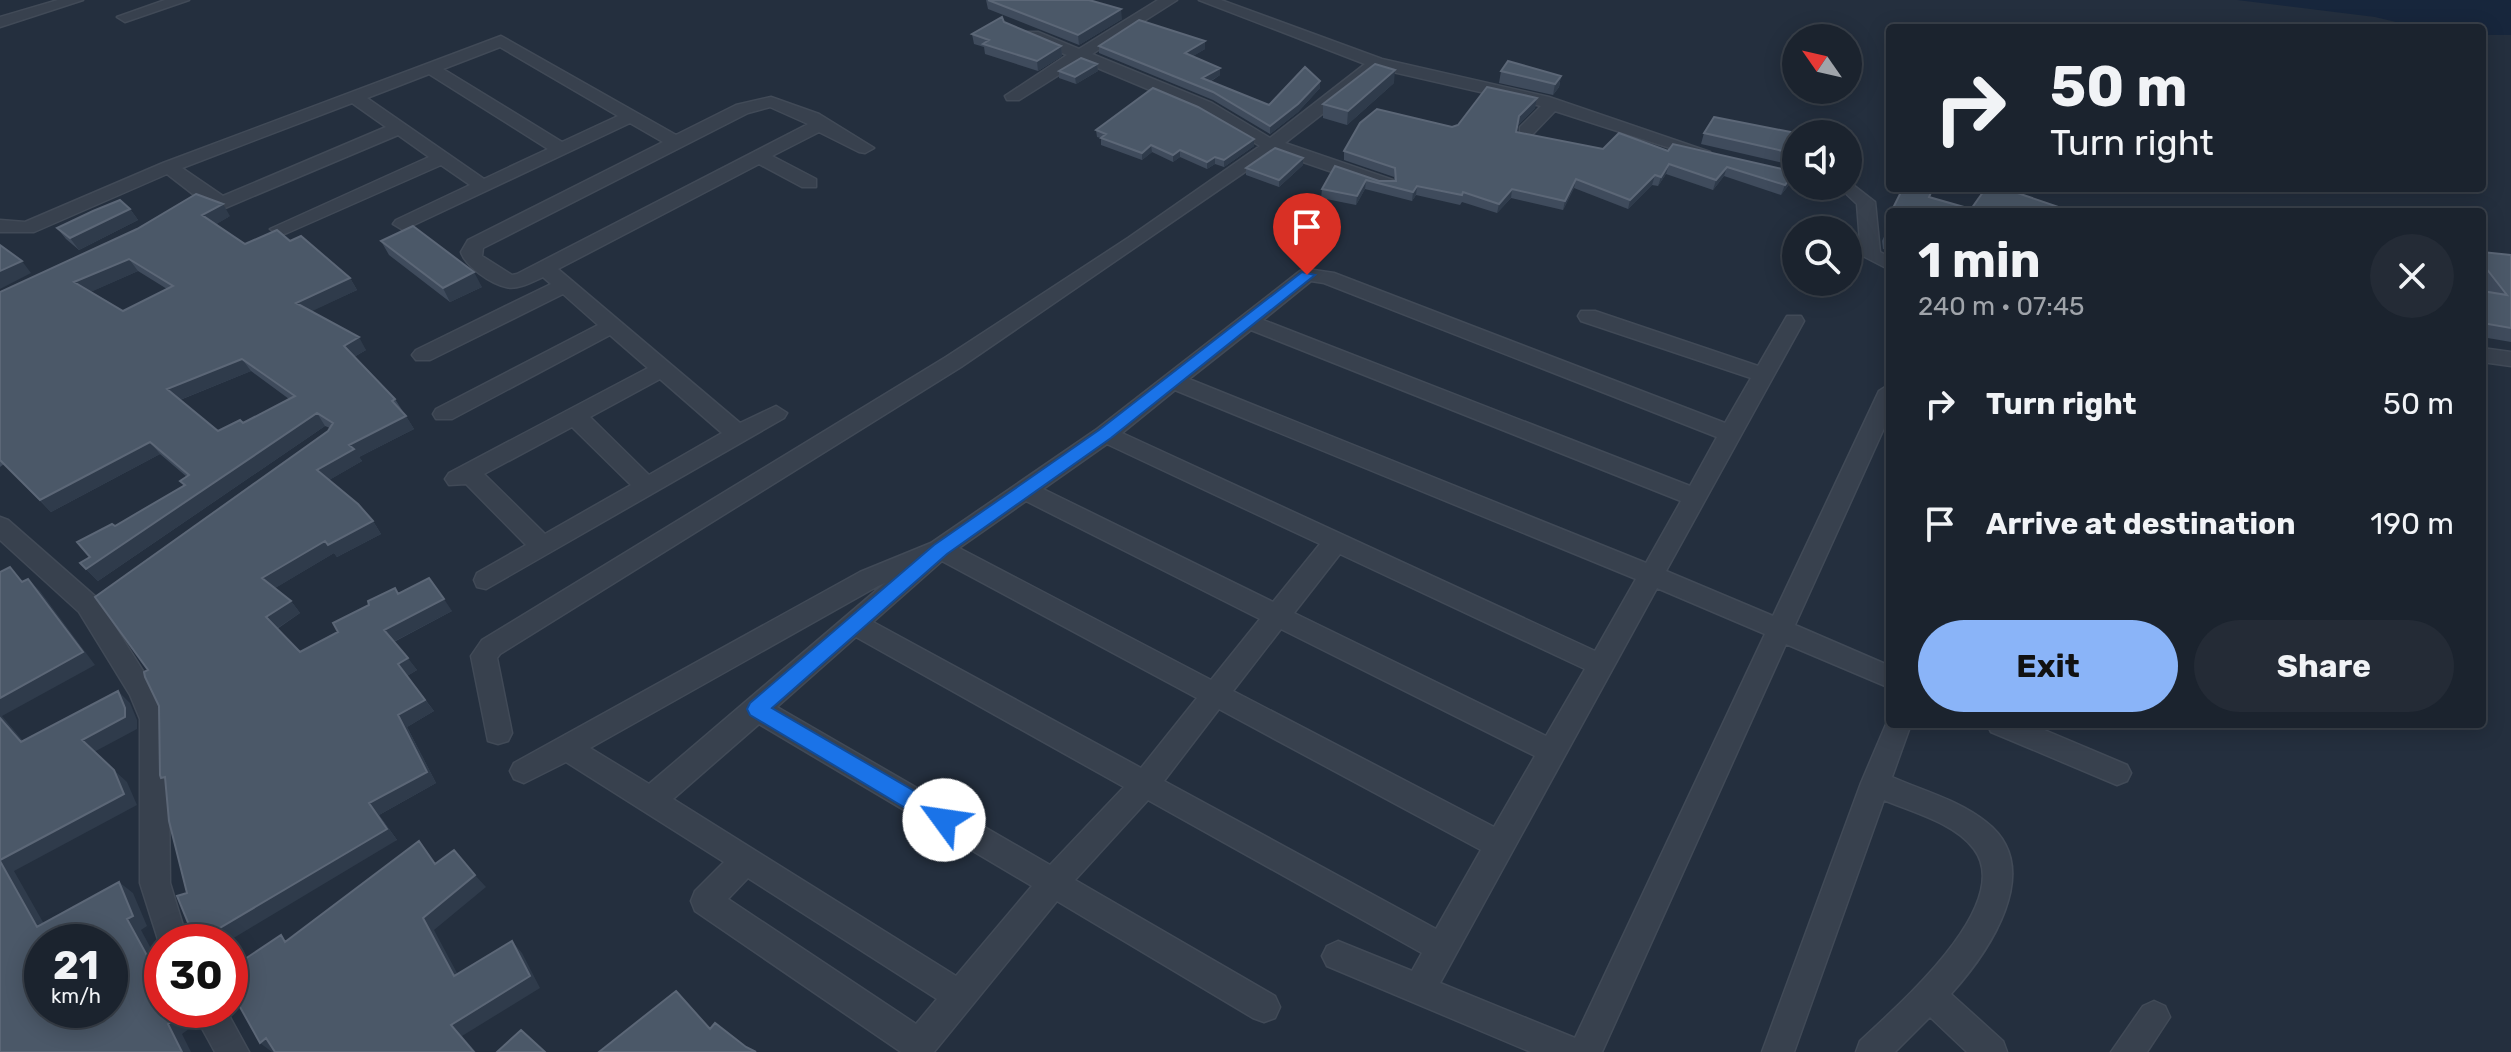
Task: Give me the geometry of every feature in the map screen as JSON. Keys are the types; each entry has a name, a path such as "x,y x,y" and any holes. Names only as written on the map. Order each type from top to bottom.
{"street":[{"path":"0,22 75,0"},
{"path":"125,17 181,0"},
{"path":"1013,96 1169,0"},
{"path":"1207,0 1377,63 1552,104 1666,144 1722,157"},
{"path":"1012,26 1206,107 1240,130 1272,145 1386,184"},
{"path":"0,226 27,228 169,167 496,42 507,42 677,143"},
{"path":"498,733 484,656 491,647 571,603 869,416 1226,180 1321,102 1377,63"},
{"path":"429,67 560,149"},
{"path":"353,96 483,186"},
{"path":"819,125 546,269 509,282 473,259 471,252 475,244 754,103 771,102 813,118 819,125 865,148"},
{"path":"1526,131 1552,104"},
{"path":"403,224 632,116"},
{"path":"169,167 214,201 225,202 399,128"},
{"path":"760,157 809,183"},
{"path":"280,229 441,158"},
{"path":"1862,199 1866,202 1871,255 1886,262"},
{"path":"546,269 738,434"},
{"path":"651,800 940,549 1105,434 1307,275 1327,277 1731,434"},
{"path":"423,355 565,285"},
{"path":"1588,316 1764,375"},
{"path":"1248,321 1695,497"},
{"path":"1419,989 1794,321"},
{"path":"444,414 612,326"},
{"path":"2486,356 2511,359"},
{"path":"543,547 463,476 662,369"},
{"path":"1171,380 1651,575 1886,675"},
{"path":"1585,1052 1886,400"},
{"path":"486,580 776,413"},
{"path":"575,416 647,487"},
{"path":"1105,434 1601,665"},
{"path":"1026,491 1552,752"},
{"path":"0,526 88,605 141,690 154,719 155,883 168,924"},
{"path":"746,860 706,901 919,1045 1052,884 1145,784 1336,541"},
{"path":"940,549 1500,845"},
{"path":"524,771 869,579 940,549"},
{"path":"88,605 113,587"},
{"path":"854,624 1442,948"},
{"path":"757,709 1264,1007"},
{"path":"1778,1052 1896,728"},
{"path":"2010,728 2117,773"},
{"path":"567,748 959,995"},
{"path":"1872,1052 1930,996 1986,923 1995,880 1995,858 1989,844 1967,826 1875,783"},
{"path":"1338,956 1570,1052"},
{"path":"1930,996 1991,1052"},
{"path":"2127,1052 2154,1017"},
{"path":"219,1028 233,1052"}],"water":[{"path":"2237,0 2511,0 2511,35 2486,35 2486,24 2404,24 2375,17"}],"building":[{"path":"988,0 1089,0 1121,9 1078,35"},
{"path":"1002,17 1004,22 1061,46 1037,61 983,44 989,40 972,34"},
{"path":"1139,20 1205,41 1185,53 1220,68 1202,78 1269,105 1305,67 1320,81 1270,126 1213,92 1099,46"},
{"path":"1081,58 1097,64 1075,77 1059,71"},
{"path":"1508,61 1561,76 1555,84 1501,71"},
{"path":"1375,64 1395,70 1348,111 1323,104"},
{"path":"1487,87 1537,98 1519,116 1516,132 1603,149 1619,133 1668,151 1673,144 1782,169 1782,184 1727,167 1716,180 1669,164 1661,177 1655,175 1630,200 1576,179 1565,201 1512,189 1499,204 1463,192 1462,195 1417,186 1413,192 1366,180 1357,196 1322,189 1335,166 1379,181 1396,181 1395,168 1344,151 1360,123 1377,109 1452,127 1458,125"},
{"path":"1153,88 1198,107 1254,139 1224,160 1215,157 1207,162 1180,150 1173,155 1151,145 1142,153 1101,138 1106,134 1096,130"},
{"path":"1714,117 1782,130 1782,151 1704,133"},
{"path":"1275,148 1303,158 1279,180 1246,168"},
{"path":"1901,192 1931,192 1929,197 1968,208 1893,208"},
{"path":"1983,192 2015,192 2061,208 1972,208"},
{"path":"196,194 223,204 202,215 245,244 277,230 290,241 301,236 350,278 296,303 359,337 344,346 395,399 392,401 406,416 349,445 354,449 317,470 358,504 373,521 328,545 325,541 262,578 291,601 266,617 300,652 338,632 333,623 369,605 368,601 395,588 398,594 429,578 444,599 384,630 408,658 398,664 425,700 398,715 427,772 369,803 387,829 226,924 189,924 177,896 187,893 169,821 165,777 161,778 160,775 159,706 145,677 144,672 148,670 95,597 328,431 333,423 317,413 86,569 80,563 90,557 77,542 112,524 115,526 185,485 180,481 189,475 150,442 40,500 0,460 0,292 137,229","holes":["129,259 173,286 123,311 74,282","242,359 295,396 243,423 240,420 218,431 167,389"]},
{"path":"120,200 130,209 70,238 57,228 93,211"},
{"path":"413,226 474,272 443,288 381,241"},
{"path":"0,245 22,261 0,271"},
{"path":"2486,252 2511,255 2511,328 2486,324 2486,292 2507,295 2486,268"},
{"path":"10,567 22,582 28,579 83,652 0,698 0,572"},
{"path":"118,691 125,717 82,740 114,770 124,794 0,860 0,718 21,742"},
{"path":"419,841 435,864 454,850 475,875 423,918 454,976 512,941 530,976 451,1025 474,1052 275,1052 266,1038 260,1043 248,1021 248,957 281,935 285,942"},
{"path":"0,861 35,924 24,924 24,1028 128,1028 128,924 42,924 119,882 133,916 127,919 144,950 144,1028 170,1028 182,1052 0,1052"},
{"path":"676,991 710,1029 715,1023 756,1052 599,1052"},
{"path":"521,1030 545,1052 497,1052"}],"route":[{"path":"944,820 757,709 940,549 1105,434 1307,275"}]}
